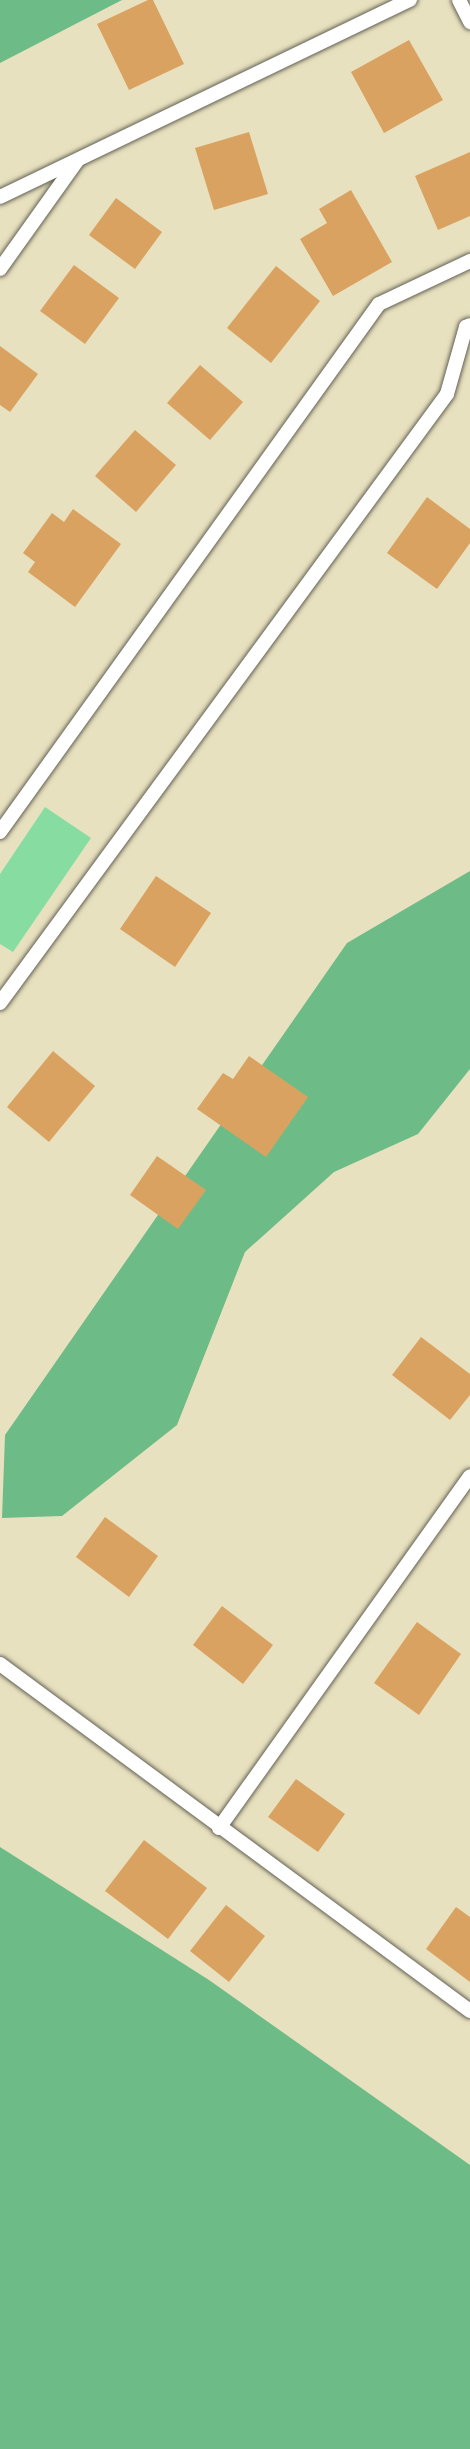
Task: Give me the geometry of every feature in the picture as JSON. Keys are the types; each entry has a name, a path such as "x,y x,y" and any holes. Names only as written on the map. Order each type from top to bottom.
{"lane":[{"path":"0,196 410,0"},
{"path":"459,0 470,22"},
{"path":"0,269 77,159"},
{"path":"0,831 379,304 470,261"},
{"path":"0,1003 447,394 466,327 470,325"},
{"path":"219,1828 470,1476"},
{"path":"0,1664 219,1828 470,2011"}],"green space":[{"path":"0,0 122,0 0,63"},
{"path":"45,807 91,838 13,952 0,944 0,874"},
{"path":"470,871 470,1069 418,1134 334,1172 245,1252 177,1425 62,1516 2,1518 5,1435 347,943"},
{"path":"0,1847 209,1980 470,2165 470,2449 0,2449"}],"building":[{"path":"148,0 153,0 184,64 129,90 97,24"},
{"path":"409,40 443,100 384,133 351,72"},
{"path":"249,132 268,194 214,210 195,148"},
{"path":"470,152 470,216 438,230 415,176"},
{"path":"351,190 392,262 333,296 300,239 327,223 319,209"},
{"path":"116,198 162,232 135,269 89,235"},
{"path":"74,265 119,298 85,344 40,311"},
{"path":"276,266 320,301 271,363 227,328"},
{"path":"0,346 38,374 10,412 0,405"},
{"path":"200,365 243,402 210,440 167,403"},
{"path":"135,430 176,465 136,512 95,476"},
{"path":"427,497 470,529 470,543 437,589 387,553"},
{"path":"73,509 121,544 75,607 28,572 35,562 23,553 52,513 64,522"},
{"path":"156,876 211,913 175,967 120,929"},
{"path":"53,1051 95,1086 49,1142 7,1107"},
{"path":"249,1056 308,1097 266,1157 197,1109 223,1073 233,1079"},
{"path":"157,1156 206,1190 178,1229 130,1195"},
{"path":"421,1337 470,1374 470,1395 450,1420 392,1375"},
{"path":"105,1517 158,1556 129,1597 76,1557"},
{"path":"222,1606 273,1645 243,1684 193,1645"},
{"path":"417,1622 461,1654 419,1715 374,1683"},
{"path":"296,1779 345,1814 318,1852 268,1817"},
{"path":"144,1840 207,1888 168,1939 105,1891"},
{"path":"226,1905 265,1936 229,1982 190,1951"},
{"path":"456,1907 470,1917 470,1982 426,1949"}]}
